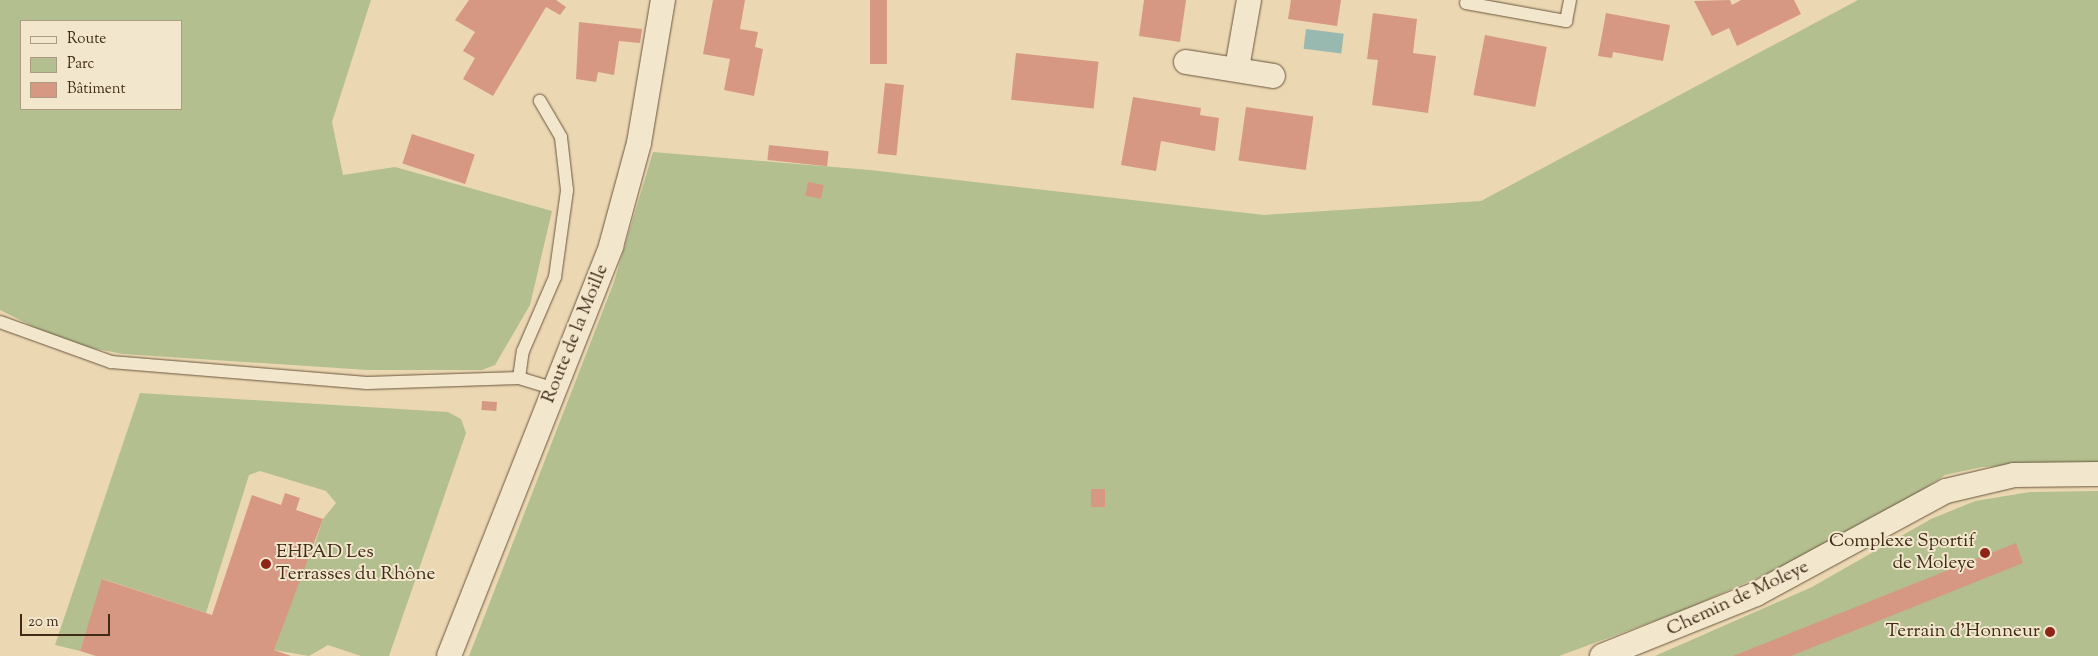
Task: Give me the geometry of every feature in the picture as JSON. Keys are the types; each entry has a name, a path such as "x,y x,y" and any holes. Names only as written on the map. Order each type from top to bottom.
{"street":[{"name":"Route de la Moille","path":"449,656 554,389 621,209 639,143 662,0"},
{"path":"1237,68 1248,0"},
{"path":"1186,62 1237,68 1273,76"},
{"name":"Chemin de Moleye","path":"1602,656 1756,594 1946,491 2014,475 2098,474"}],"lane":[{"path":"1466,3 1566,21 1570,0"},
{"path":"519,378 524,351 555,277 567,190 561,137 540,101"},
{"path":"0,322 111,362 367,383 519,378 554,389"}],"green space":[{"path":"0,0 371,0 332,122 343,175 395,167 552,211 530,305 495,365 482,370 368,370 123,354 66,343 0,310"},
{"path":"1858,0 2098,0 2098,462 1982,467 1945,475 1903,503 1793,562 1684,610 1559,656 469,656 614,282 653,152 870,170 1264,215 1481,201"},
{"path":"140,393 448,412 461,419 466,433 389,656 361,656 328,645 309,656 274,650 309,547 313,549 323,519 336,503 326,491 260,471 249,475 206,613 103,579 80,651 55,645"},
{"name":"Complexe Sportif de Moleye","path":"2098,491 2098,656 1655,656 1812,587 1931,519 1975,501 2030,492"}],"water":[{"path":"1306,29 1344,34 1341,53 1304,49"}],"building":[{"path":"469,0 556,0 566,7 560,15 546,7 493,96 463,79 475,58 463,51 475,32 455,20"},
{"path":"713,0 745,0 740,29 758,32 755,47 763,49 754,96 724,90 730,59 703,54"},
{"path":"870,0 887,0 887,64 870,64"},
{"path":"1144,0 1186,0 1180,42 1139,36"},
{"path":"1291,0 1341,0 1337,26 1288,19"},
{"path":"1730,0 1732,5 1741,0 1794,0 1801,14 1737,46 1729,28 1712,36 1694,1"},
{"path":"1373,13 1417,19 1413,53 1436,56 1428,113 1372,105 1378,60 1367,59"},
{"path":"1606,13 1670,25 1663,61 1613,52 1612,58 1598,56"},
{"path":"579,22 642,29 640,43 619,41 614,75 598,72 596,82 576,79"},
{"path":"1485,35 1547,47 1535,107 1473,95"},
{"path":"1016,53 1099,62 1094,108 1011,100"},
{"path":"885,83 904,85 896,156 878,154"},
{"path":"1133,97 1201,108 1200,115 1219,118 1215,151 1161,141 1156,171 1121,165"},
{"path":"1246,107 1313,116 1306,170 1238,160"},
{"path":"412,134 475,154 465,184 402,163"},
{"path":"769,145 829,151 827,166 767,160"},
{"path":"808,182 824,185 821,199 805,196"},
{"path":"482,401 497,402 496,411 481,410"},
{"path":"1091,489 1105,489 1105,507 1091,507"},
{"name":"EHPAD Les Terrasses du Rhône","path":"285,493 300,498 296,510 323,519 274,650 291,656 96,656 80,651 102,579 212,615 252,495 281,505"},
{"path":"2016,543 2023,563 1791,656 1733,656"}],"place":[{"name":"Complexe Sportif de Moleye","path":"1985,553"},
{"name":"EHPAD Les Terrasses du Rhône","path":"266,564"},
{"name":"Terrain d'Honneur","path":"2050,632"}]}
